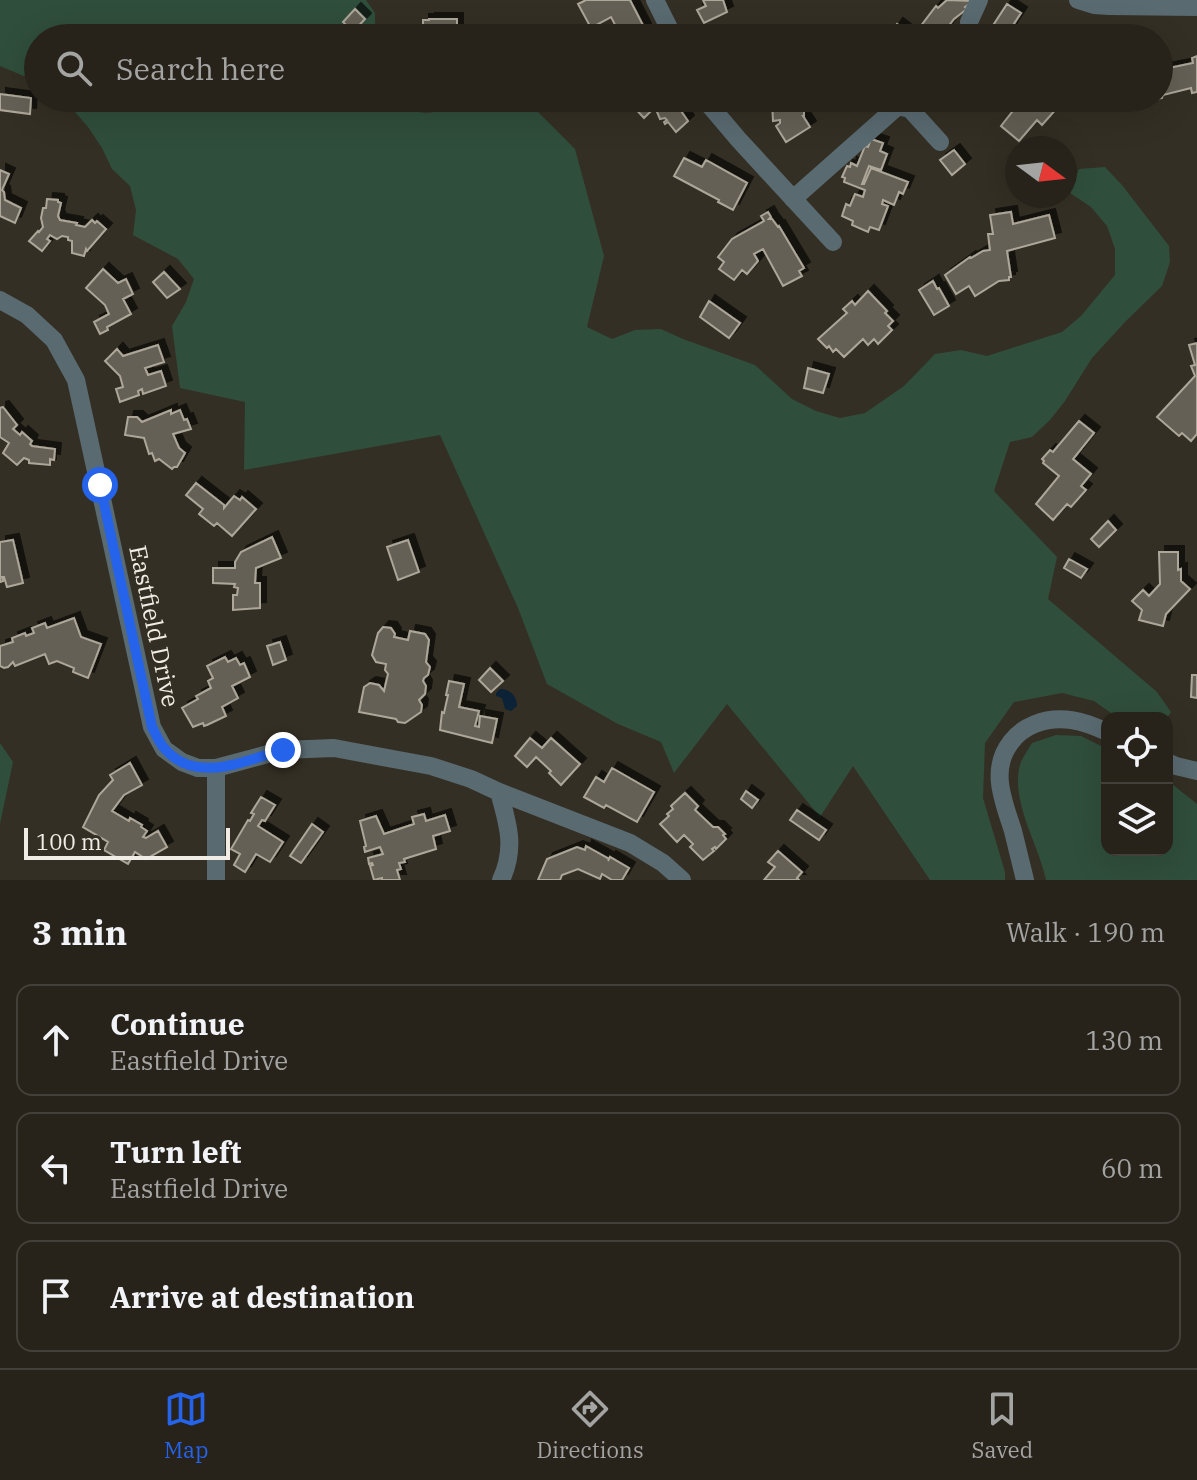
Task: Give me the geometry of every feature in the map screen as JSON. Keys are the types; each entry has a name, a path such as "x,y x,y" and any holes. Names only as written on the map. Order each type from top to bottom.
{"street":[{"path":"655,0 667,24"},
{"path":"969,22 979,0"},
{"path":"1078,0 1109,6 1197,7"},
{"path":"715,112 833,242"},
{"path":"793,199 891,112"},
{"path":"913,112 940,142"},
{"name":"Eastfield Drive","path":"0,300 27,315 54,340 76,380 152,727 164,749 182,762 198,768 216,768 283,750 334,748 431,766 630,843 663,863 682,880"},
{"path":"1025,880 1001,793 999,768 1005,749 1016,736 1047,719 1081,721 1101,729"},
{"path":"1173,765 1197,771"},
{"path":"216,768 216,880"},
{"path":"499,792 511,847 501,880"}],"green space":[{"path":"0,0 366,0 375,13 375,24 24,24 24,76 0,66"},
{"path":"75,112 538,112 575,149 604,256 587,327 612,339 635,330 661,329 755,365 792,399 840,418 865,413 904,386 935,354 961,350 987,356 1062,332 1081,316 1115,275 1115,249 1107,226 1091,207 1077,198 1079,169 1105,167 1169,246 1170,262 1162,286 1092,358 1050,420 1032,437 1010,442 994,491 1057,557 1048,599 1157,692 1171,712 1110,712 1094,701 1062,693 1014,702 985,743 983,798 1005,880 930,880 853,766 820,817 727,704 674,773 661,742 618,724 547,684 518,608 440,435 244,470 245,402 180,388 172,326 186,302 194,279 178,259 133,235 136,210 130,186 112,169 102,148"},
{"path":"1056,735 1081,736 1101,746 1101,856 1173,856 1173,785 1197,804 1197,880 1046,880 1019,793 1021,762 1032,743"},
{"path":"0,743 13,762 0,824"}],"water":[{"path":"500,689 510,692 516,699 517,706 511,711 505,709 502,698 496,696"}],"building":[{"path":"586,0 630,0 642,24 615,24 611,17 598,24 589,24 578,4"},
{"path":"703,0 723,0 727,12 704,23 697,10 706,6"},
{"path":"947,0 973,1 950,24 922,24 936,6 938,8"},
{"path":"1007,4 1021,13 1014,24 994,24"},
{"path":"355,9 365,19 360,24 343,22"},
{"path":"457,19 457,24 423,24 423,20"},
{"path":"1197,56 1197,92 1192,93 1191,88 1173,92 1173,67 1193,63 1192,58"},
{"path":"0,94 24,97 24,112 30,114 0,110"},
{"path":"657,112 682,112 688,121 676,132 668,122 665,124 665,118 660,119"},
{"path":"773,112 804,112 803,116 810,127 786,142 776,126 780,120 773,121"},
{"path":"1012,112 1054,112 1042,125 1037,120 1023,136 1013,136 1001,126"},
{"path":"871,139 883,143 880,151 887,154 881,170 869,166 862,184 871,168 908,182 903,194 899,192 894,205 883,200 882,204 888,206 879,230 870,227 868,232 852,225 853,221 842,216 846,204 850,206 855,194 863,197 865,190 844,182 845,178 842,177 851,163 857,166"},
{"path":"954,150 965,164 952,175 940,160"},
{"path":"684,158 702,167 706,160 747,183 733,210 674,176"},
{"path":"0,170 9,174 2,190 5,200 21,208 15,223 0,216"},
{"path":"47,199 61,203 60,220 85,227 92,220 106,229 86,249 84,256 72,253 72,241 68,237 57,239 50,235 47,239 50,241 42,251 29,241 43,227 41,218"},
{"path":"768,212 769,219 779,226 804,268 799,271 802,276 783,286 763,249 754,254 758,261 747,274 742,270 734,280 719,269 724,262 718,257 732,239 764,221 761,216"},
{"path":"1011,212 1013,224 1049,215 1055,238 1007,251 1009,280 999,281 975,296 969,286 956,294 945,275 970,257 990,250 988,234 993,234 990,215"},
{"path":"103,269 118,283 126,279 133,294 123,299 131,314 100,334 94,322 109,314 105,305 86,288"},
{"path":"164,272 180,289 167,298 153,282"},
{"path":"933,281 949,306 934,315 919,290"},
{"path":"868,291 887,311 885,313 893,321 888,326 892,330 878,344 874,339 868,345 863,339 844,357 836,349 833,352 818,339 847,313 843,309 852,301 855,305"},
{"path":"709,301 740,323 729,338 700,317"},
{"path":"1197,343 1197,434 1191,441 1182,433 1179,436 1157,417 1195,376 1189,345"},
{"path":"158,345 164,362 145,368 148,375 161,371 166,386 143,394 142,389 138,391 139,395 120,402 116,389 123,387 120,376 105,361 117,349 123,356"},
{"path":"808,368 829,374 823,393 804,388"},
{"path":"3,407 17,425 13,429 20,435 22,432 32,441 32,446 55,449 50,465 29,463 24,458 17,465 3,453 9,443 0,437 0,408"},
{"path":"171,410 171,414 180,410 191,429 173,434 179,448 185,453 177,467 172,469 159,459 155,461 144,438 125,435 128,417 137,417 142,422"},
{"path":"1079,421 1094,433 1073,459 1091,474 1081,486 1086,490 1071,507 1067,504 1053,520 1036,504 1059,476 1042,459 1050,450 1053,452"},
{"path":"196,483 224,508 234,496 240,500 242,497 256,509 232,536 217,523 214,526 199,514 203,509 186,495"},
{"path":"1108,521 1116,530 1099,547 1091,539"},
{"path":"272,537 281,558 256,568 255,583 260,583 260,608 233,610 233,595 237,595 238,588 234,587 235,584 213,583 213,568 235,568 241,552"},
{"path":"13,540 23,583 7,587 4,577 0,582 0,542"},
{"path":"408,540 419,572 398,580 387,547"},
{"path":"1159,552 1178,552 1181,581 1190,589 1166,614 1163,626 1139,620 1142,610 1132,601 1143,590 1149,596 1160,584"},
{"path":"1069,559 1087,569 1081,578 1064,568"},
{"path":"74,618 81,637 101,644 88,678 57,661 49,664 45,654 15,666 13,662 8,667 0,666 0,646 13,642 12,638 34,633 32,628 45,623 47,628"},
{"path":"383,627 391,628 394,637 408,640 410,631 425,634 429,640 426,662 430,667 423,681 425,694 419,700 421,712 405,723 359,712 364,687 370,683 379,685 384,691 388,674 386,664 376,662 372,655 378,633"},
{"path":"280,642 286,660 273,665 267,646"},
{"path":"225,657 228,662 236,658 240,665 244,663 250,677 232,686 238,698 222,707 226,716 204,726 203,723 193,727 182,708 211,688 208,681 213,678 207,666"},
{"path":"490,668 503,681 491,692 479,680"},
{"path":"1192,675 1197,675 1197,698 1191,697"},
{"path":"449,681 464,684 459,707 479,711 475,726 479,727 480,716 497,719 492,743 440,730"},
{"path":"530,738 542,748 551,738 580,764 561,785 536,757 527,767 515,756"},
{"path":"130,763 142,785 124,795 112,811 142,825 147,831 143,837 158,831 167,847 146,859 135,852 128,864 104,850 108,842 83,827 99,795 113,780 110,775"},
{"path":"612,768 654,792 637,822 584,797 596,777 604,782"},
{"path":"746,791 758,800 752,808 741,799"},
{"path":"685,793 698,806 695,810 725,834 726,839 703,860 690,847 693,844 684,835 677,842 660,824 669,816 667,814 673,809 671,806"},
{"path":"261,797 275,805 258,826 283,842 270,862 256,854 245,872 234,865 240,854 231,849 250,821 254,814 251,813"},
{"path":"797,810 826,830 819,840 790,820"},
{"path":"424,814 426,821 445,815 450,831 433,836 436,849 399,863 401,869 397,870 400,880 374,880 370,866 373,865 369,864 368,858 383,854 380,847 365,852 360,821 376,816 384,834 414,824 412,817"},
{"path":"312,824 323,832 301,863 290,856"},
{"path":"586,846 629,868 622,880 612,880 602,874 600,879 578,869 562,875 560,880 538,880 547,859 577,847 585,850"},
{"path":"778,851 802,872 797,878 799,880 764,880 775,867 768,862"}],"route":[{"path":"100,485 152,727 164,749 182,762 198,768 216,768 283,750"}]}
